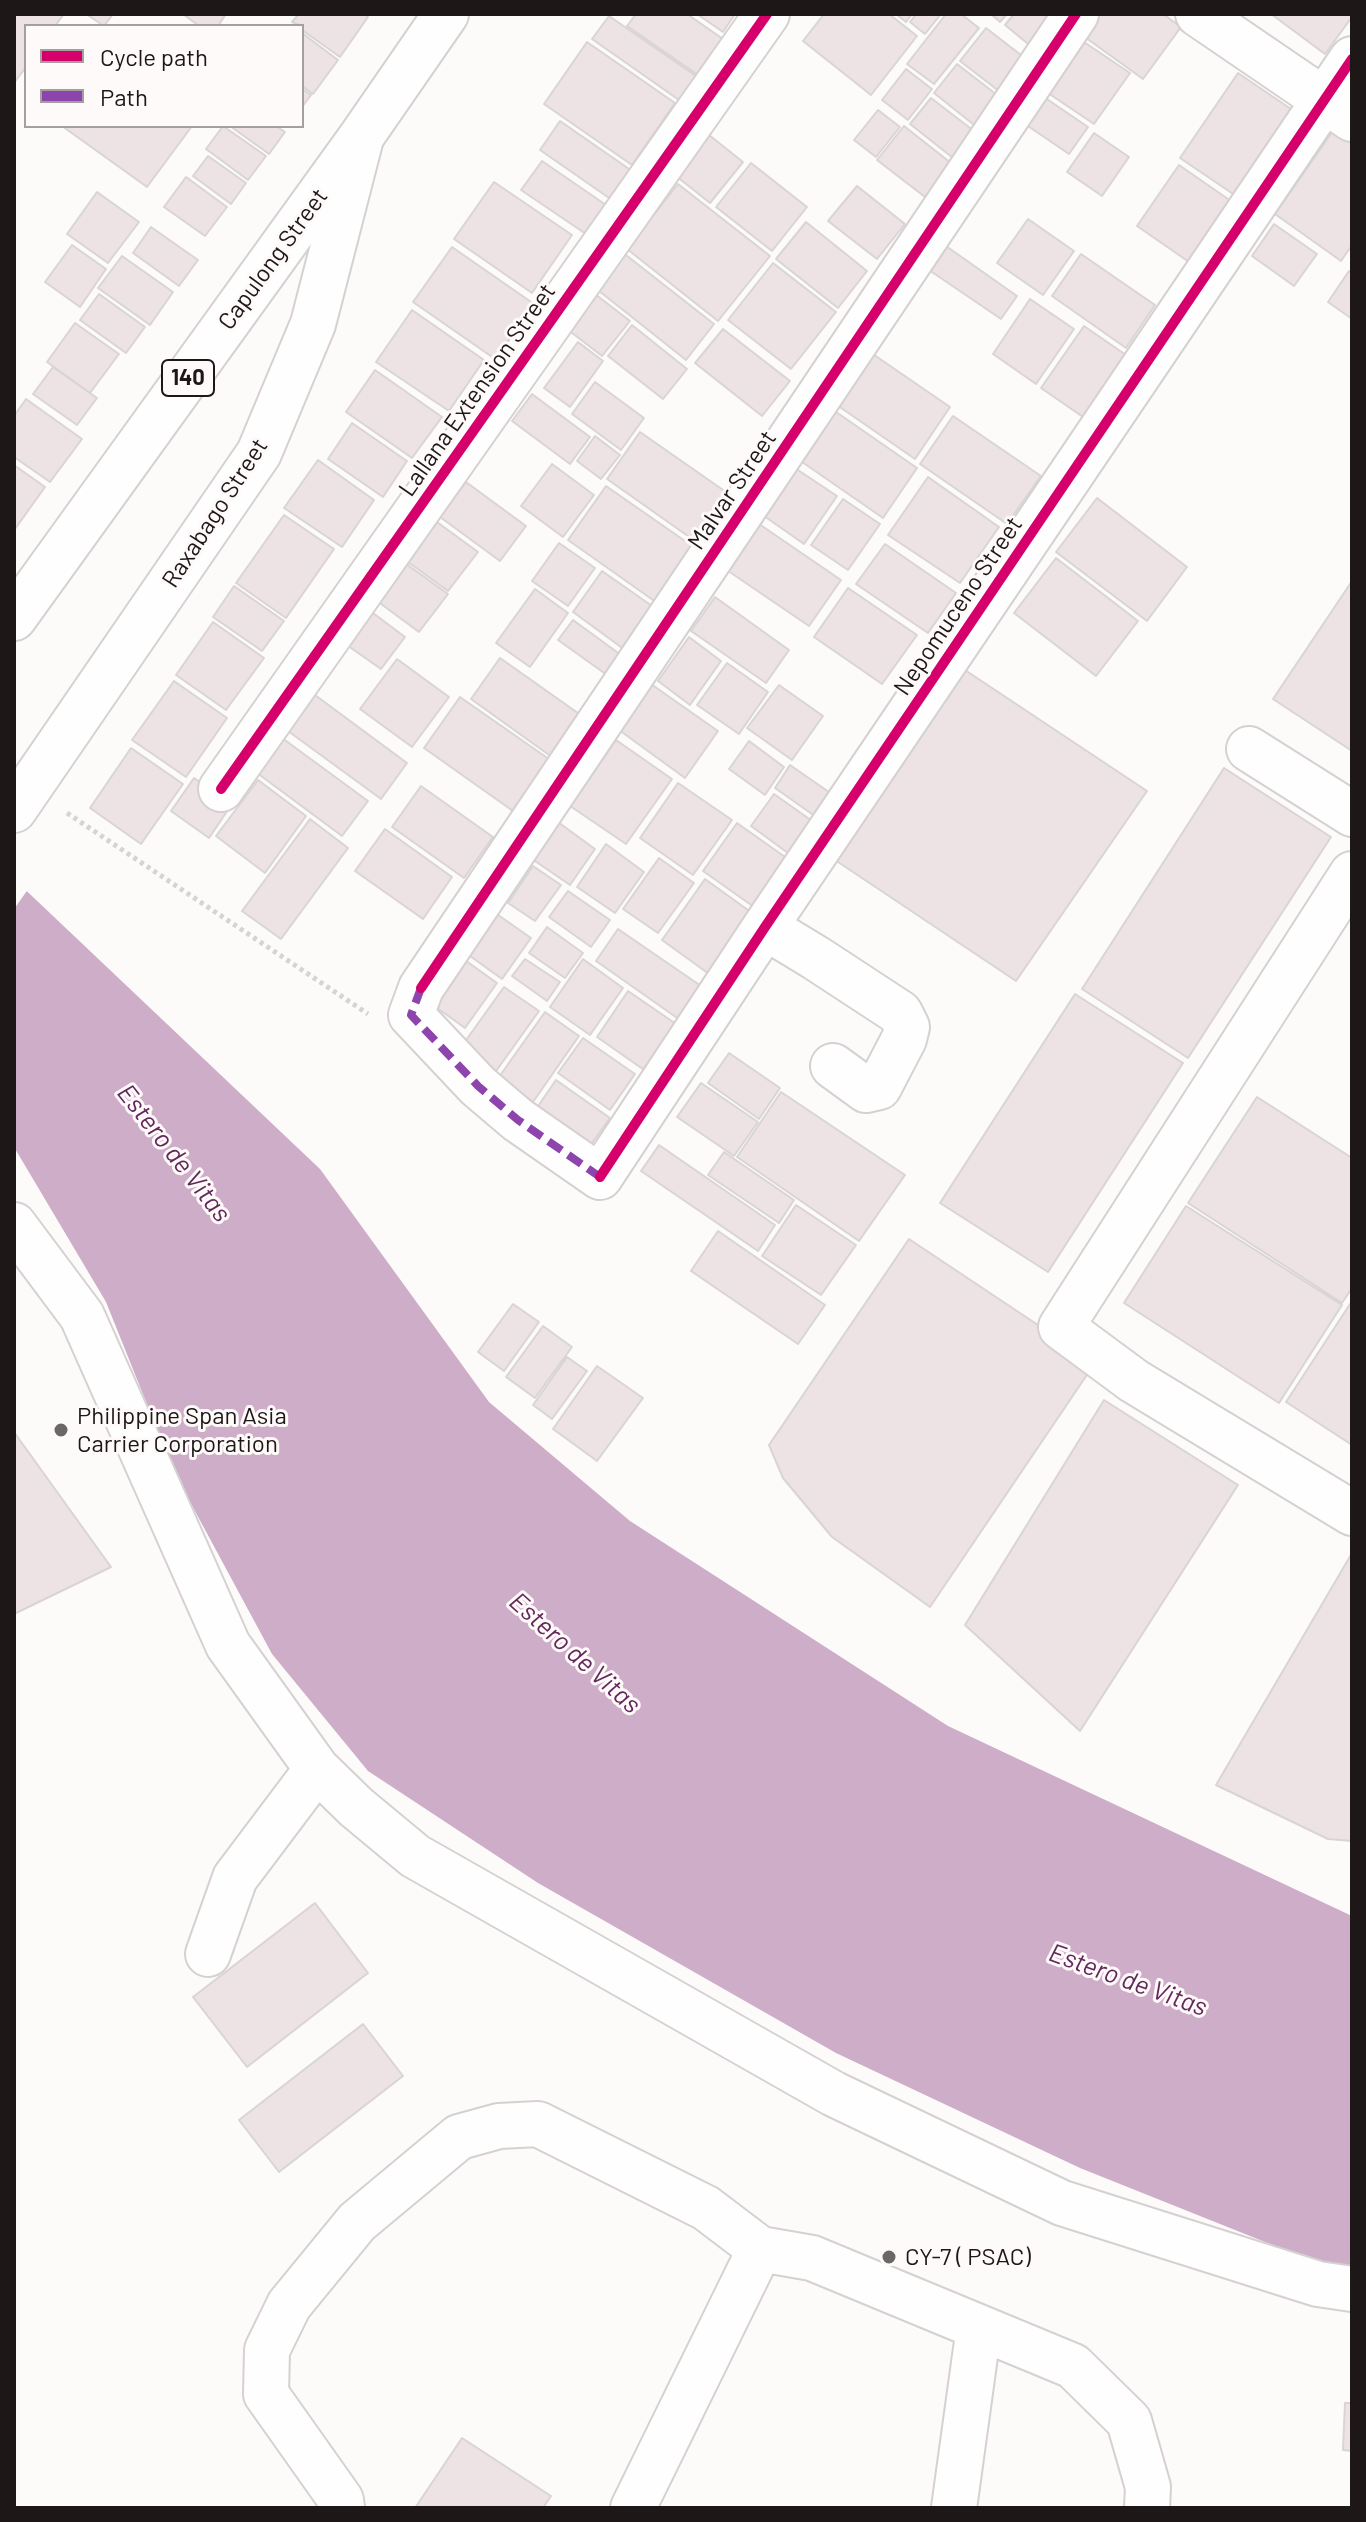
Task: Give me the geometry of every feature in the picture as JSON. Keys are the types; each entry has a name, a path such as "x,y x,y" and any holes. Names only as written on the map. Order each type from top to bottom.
{"street":[{"name":"Capulong Street","path":"14,618 361,137 446,14"},
{"name":"Lallana Extension Street","path":"221,789 767,14"},
{"name":"Malvar Street","path":"416,1001 1076,14"},
{"path":"1198,14 1338,110"},
{"name":"Nepomuceno Street","path":"416,1001 478,1086 600,1177 765,927 1338,110 1352,59"},
{"name":"Raxabago Street","path":"22,799 259,453 313,324 361,137"},
{"path":"1249,749 1352,814"},
{"path":"1352,874 1061,1327 1134,1381 1352,1513"},
{"path":"765,927 900,1013 907,1027 879,1087 866,1090 833,1066"},
{"path":"14,1225 82,1316 228,1645 317,1769 356,1807 415,1856 834,2094 1062,2203 1318,2284 1352,2289"},
{"path":"208,1954 235,1878 317,1769"},
{"path":"342,2508 341,2500 266,2394 267,2350 289,2305 357,2222 459,2137 499,2126 538,2124 706,2208 760,2249 812,2258 1073,2366 1129,2421 1148,2487 1147,2508"},
{"path":"633,2508 760,2249"},
{"path":"954,2508 979,2327"}],"path":[{"path":"22,799 375,1019 416,1001"}],"water":[{"name":"Estero de Vitas","path":"14,879 320,1169 489,1402 630,1521 948,1726 1352,1916 1352,2271 1335,2270 1080,2168 836,2053 538,1883 368,1771 272,1654 175,1474 106,1302 14,1147"}],"pier":[{"path":"14,875 29,888 14,909"}],"building":[{"path":"14,14 64,14 56,24 24,24 24,70 14,83"},
{"path":"86,14 113,14 106,24"},
{"path":"183,14 226,14 219,24 196,24"},
{"path":"299,14 364,14 368,17 340,57 304,31 304,24 292,22"},
{"path":"636,14 687,14 723,39 698,75 627,26"},
{"path":"697,14 735,14 723,32"},
{"path":"824,14 889,14 917,36 871,95 803,41"},
{"path":"896,14 912,14 906,22"},
{"path":"916,14 941,14 925,34 910,22"},
{"path":"946,14 961,14 979,28 934,84 907,64"},
{"path":"991,14 1007,14 1000,22"},
{"path":"1014,14 1060,14 1033,48 1005,25"},
{"path":"1087,14 1163,14 1181,27 1143,79 1075,30"},
{"path":"1271,14 1352,14 1352,17 1325,54"},
{"path":"609,16 696,76 679,100 592,39"},
{"path":"986,28 1030,62 1004,95 960,61"},
{"path":"304,34 338,60 313,94 304,87"},
{"path":"1078,38 1130,73 1094,124 1042,89"},
{"path":"587,42 675,103 632,165 544,104"},
{"path":"957,64 1001,98 978,128 934,93"},
{"path":"906,69 932,89 908,120 882,100"},
{"path":"1238,73 1294,111 1236,196 1180,158"},
{"path":"304,90 311,95 304,104"},
{"path":"1041,95 1088,127 1069,154 1022,122"},
{"path":"931,98 974,131 953,158 910,124"},
{"path":"878,110 900,127 876,157 854,140"},
{"path":"560,121 632,171 612,200 540,150"},
{"path":"904,126 951,163 925,197 877,160"},
{"path":"65,128 191,128 147,187"},
{"path":"222,128 226,128 266,156 248,180 206,149"},
{"path":"233,128 279,128 285,132 269,154"},
{"path":"1335,128 1352,140 1352,245 1341,261 1275,214"},
{"path":"704,131 743,162 710,203 671,172"},
{"path":"1094,133 1129,157 1102,196 1067,172"},
{"path":"208,156 246,183 231,204 193,176"},
{"path":"542,161 606,205 586,234 521,190"},
{"path":"751,163 807,207 772,251 716,207"},
{"path":"1179,165 1231,201 1189,262 1137,226"},
{"path":"186,177 227,207 205,236 164,207"},
{"path":"494,182 572,235 532,293 454,239"},
{"path":"678,184 770,256 718,321 627,249"},
{"path":"857,186 905,224 877,259 828,221"},
{"path":"97,192 139,222 108,263 67,234"},
{"path":"1028,219 1074,251 1043,295 997,263"},
{"path":"806,222 867,271 838,308 776,259"},
{"path":"1274,224 1317,254 1294,286 1252,256"},
{"path":"151,227 198,260 179,286 133,253"},
{"path":"72,245 106,269 80,307 45,282"},
{"path":"946,246 1017,296 1001,319 929,270"},
{"path":"452,247 534,304 495,359 413,302"},
{"path":"617,248 714,324 686,360 589,283"},
{"path":"1081,254 1155,305 1126,348 1052,296"},
{"path":"122,256 173,292 150,325 98,288"},
{"path":"773,263 836,312 791,369 728,320"},
{"path":"1349,271 1352,274 1352,319 1328,302"},
{"path":"582,284 630,321 602,356 554,319"},
{"path":"99,294 145,327 126,353 80,320"},
{"path":"1030,299 1074,329 1036,384 993,354"},
{"path":"412,310 484,360 449,411 376,362"},
{"path":"75,323 119,354 90,393 47,362"},
{"path":"632,325 687,369 663,399 608,356"},
{"path":"1084,326 1126,355 1083,417 1041,388"},
{"path":"723,329 790,381 762,416 695,363"},
{"path":"578,342 603,361 570,407 544,388"},
{"path":"867,350 950,407 915,459 831,401"},
{"path":"53,367 97,398 77,425 33,394"},
{"path":"375,370 442,417 412,458 346,412"},
{"path":"595,382 644,418 621,450 572,414"},
{"path":"532,394 590,437 570,464 512,421"},
{"path":"26,399 82,439 50,482 14,457 14,416"},
{"path":"826,405 917,468 883,518 792,455"},
{"path":"953,416 1041,476 1007,524 920,464"},
{"path":"352,423 407,461 383,497 328,459"},
{"path":"640,432 736,499 702,546 607,479"},
{"path":"595,436 620,455 601,479 577,461"},
{"path":"318,460 374,500 342,547 284,508"},
{"path":"786,462 837,496 804,544 754,509"},
{"path":"552,464 594,495 563,537 521,506"},
{"path":"14,465 45,487 15,529 14,528"},
{"path":"928,477 999,527 960,583 888,535"},
{"path":"466,482 526,526 500,561 440,517"},
{"path":"606,486 698,550 660,605 568,540"},
{"path":"1097,498 1187,567 1147,621 1056,552"},
{"path":"843,499 880,524 848,570 811,545"},
{"path":"743,513 841,580 809,626 712,560"},
{"path":"284,515 334,549 286,618 236,583"},
{"path":"437,522 478,552 448,591 408,562"},
{"path":"559,543 595,568 568,606 532,581"},
{"path":"885,544 956,593 928,633 856,584"},
{"path":"1056,558 1138,621 1096,676 1014,613"},
{"path":"405,563 448,594 419,632 377,601"},
{"path":"602,571 655,608 625,650 573,612"},
{"path":"1352,581 1352,751 1273,699"},
{"path":"234,586 284,621 262,651 213,617"},
{"path":"848,588 917,635 882,684 814,637"},
{"path":"535,589 568,613 530,667 496,643"},
{"path":"715,597 789,650 766,683 691,631"},
{"path":"365,607 405,637 381,669 341,641"},
{"path":"573,620 621,655 607,675 558,640"},
{"path":"213,622 264,658 226,710 176,675"},
{"path":"689,637 721,661 690,705 658,681"},
{"path":"500,658 585,718 556,760 471,699"},
{"path":"397,659 449,697 412,747 360,709"},
{"path":"727,663 768,692 739,734 697,705"},
{"path":"959,666 1147,791 1016,981 832,858"},
{"path":"174,681 227,718 186,777 132,740"},
{"path":"651,684 718,731 685,778 619,730"},
{"path":"779,685 823,716 792,760 747,728"},
{"path":"315,695 407,763 381,799 288,731"},
{"path":"460,697 556,764 520,816 424,748"},
{"path":"278,735 368,801 342,836 253,770"},
{"path":"616,740 672,779 626,844 570,806"},
{"path":"749,741 784,767 765,795 729,769"},
{"path":"131,748 183,784 141,844 90,808"},
{"path":"790,765 836,797 819,819 775,788"},
{"path":"1224,768 1331,837 1188,1058 1082,989"},
{"path":"194,778 232,804 209,838 171,811"},
{"path":"258,780 306,816 265,873 216,836"},
{"path":"678,783 732,820 693,875 640,838"},
{"path":"421,786 493,837 464,878 392,827"},
{"path":"774,794 815,823 792,856 751,826"},
{"path":"310,819 348,848 281,939 242,911"},
{"path":"558,822 595,849 570,885 532,859"},
{"path":"737,823 788,859 754,907 703,871"},
{"path":"385,829 452,877 423,919 355,871"},
{"path":"606,844 644,872 615,913 577,887"},
{"path":"659,858 694,883 658,933 623,909"},
{"path":"533,866 561,885 535,921 508,903"},
{"path":"705,879 752,913 709,974 662,940"},
{"path":"568,891 610,920 591,947 549,917"},
{"path":"491,910 531,938 502,979 463,951"},
{"path":"547,927 583,953 565,978 529,953"},
{"path":"618,929 704,988 680,1020 596,961"},
{"path":"462,958 497,983 465,1028 430,1003"},
{"path":"525,959 560,982 547,1001 512,976"},
{"path":"583,959 623,988 590,1035 550,1007"},
{"path":"504,987 539,1011 494,1074 459,1050"},
{"path":"628,991 679,1026 647,1072 597,1037"},
{"path":"1075,994 1183,1063 1048,1272 940,1203"},
{"path":"545,1012 579,1036 533,1102 499,1077"},
{"path":"583,1038 635,1074 610,1110 558,1073"},
{"path":"729,1053 780,1088 759,1119 708,1083"},
{"path":"556,1080 610,1118 587,1150 534,1112"},
{"path":"701,1083 758,1122 734,1156 677,1117"},
{"path":"781,1092 905,1175 859,1241 737,1157"},
{"path":"1257,1097 1352,1158 1352,1288 1342,1303 1188,1203"},
{"path":"659,1145 775,1225 758,1251 641,1171"},
{"path":"724,1152 794,1200 779,1223 708,1175"},
{"path":"796,1205 856,1245 821,1295 762,1256"},
{"path":"1186,1206 1342,1305 1279,1403 1124,1303"},
{"path":"718,1231 825,1305 798,1344 691,1271"},
{"path":"909,1239 1095,1363 930,1607 832,1537 783,1478 769,1445"},
{"path":"1352,1301 1352,1445 1286,1402"},
{"path":"513,1304 539,1322 504,1371 478,1352"},
{"path":"543,1326 572,1347 535,1398 506,1377"},
{"path":"567,1357 587,1371 552,1419 533,1405"},
{"path":"597,1366 643,1398 597,1461 553,1429"},
{"path":"1104,1400 1238,1485 1080,1731 965,1625"},
{"path":"14,1432 111,1567 14,1614"},
{"path":"1352,1553 1352,1841 1328,1839 1216,1785"},
{"path":"315,1903 368,1973 247,2067 193,1997"},
{"path":"363,2024 403,2076 279,2172 239,2120"},
{"path":"1345,2403 1352,2403 1352,2451 1343,2450"},
{"path":"462,2438 551,2496 543,2508 415,2508"}],"marked path":[{"path":"421,988 411,1015 478,1086 518,1120 600,1177"}],"cycle path":[{"path":"221,789 767,14"},
{"path":"421,988 1076,14"},
{"path":"600,1177 765,927 1352,59"}],"place":[{"name":"Philippine Span Asia Carrier Corporation","path":"61,1430"},
{"name":"CY-7 ( PSAC)","path":"889,2257"}]}
